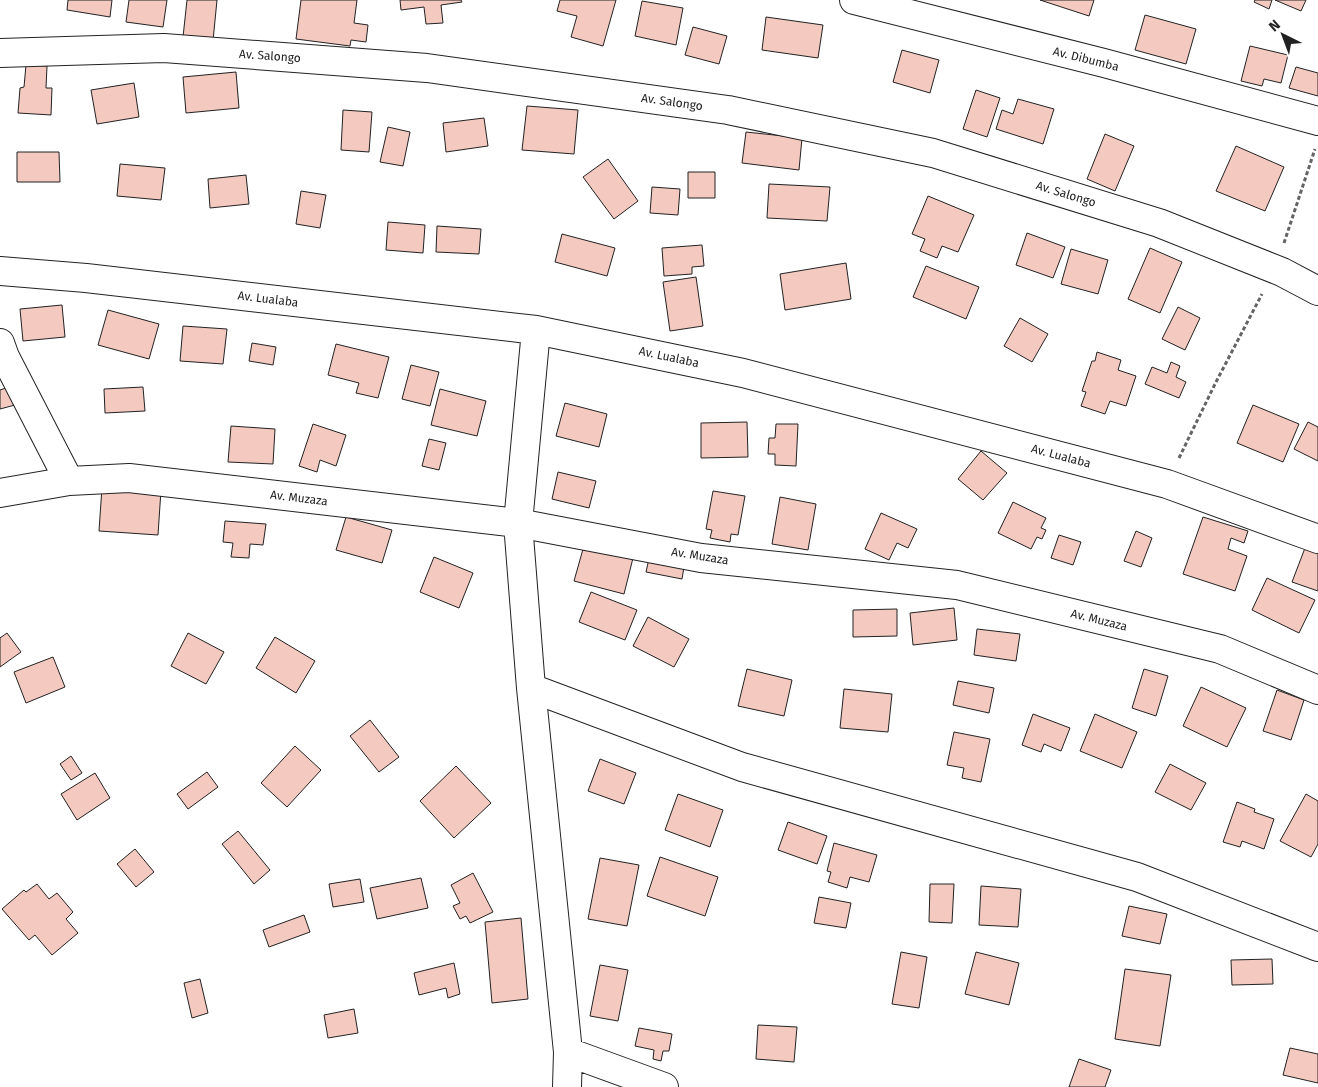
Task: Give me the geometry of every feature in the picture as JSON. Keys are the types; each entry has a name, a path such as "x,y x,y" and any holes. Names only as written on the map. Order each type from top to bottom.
{"street":[{"name":"Av. Dibumba","path":"854,0 1104,63 1318,121"},
{"name":"Av. Salongo","path":"0,53 164,48 427,68 728,110 934,153 1159,223 1275,269 1318,292"},
{"name":"Av. Lualaba","path":"0,271 86,278 536,330 744,373 1167,484 1318,539"},
{"path":"536,330 518,523 531,688 568,1052 567,1087"},
{"path":"0,343 5,357 69,481"},
{"name":"Av. Muzaza","path":"0,492 69,481 129,478 518,523 701,558 957,585 1220,649 1318,690"},
{"path":"531,688 742,768 1137,877 1318,946"},
{"path":"568,1052 664,1087"}],"path":[{"path":"1167,484 1216,382 1275,269 1315,148"}],"building":[{"path":"68,0 112,0 110,17 67,10"},
{"path":"129,0 167,0 163,27 126,22"},
{"path":"187,0 217,0 213,41 183,37"},
{"path":"301,0 357,0 354,23 368,25 366,42 351,40 350,46 296,39"},
{"path":"400,0 461,0 462,2 441,5 443,23 426,24 424,7 401,10"},
{"path":"560,0 616,0 603,46 571,37 577,16 557,11"},
{"path":"1040,0 1094,0 1089,16"},
{"path":"1255,0 1272,0 1269,9 1254,2"},
{"path":"1275,0 1306,0 1301,11"},
{"path":"642,1 683,8 676,45 635,36"},
{"path":"1145,15 1196,29 1186,64 1135,50"},
{"path":"766,17 823,25 818,58 762,50"},
{"path":"693,27 727,36 719,64 685,55"},
{"path":"1250,46 1288,55 1281,83 1264,79 1262,86 1241,81"},
{"path":"902,50 939,60 930,93 893,82"},
{"path":"26,65 47,66 46,88 52,88 51,115 18,113 20,88 24,87"},
{"path":"1296,67 1318,73 1318,96 1289,88"},
{"path":"236,72 239,108 186,113 183,77"},
{"path":"134,83 139,117 97,124 91,90"},
{"path":"976,90 1000,98 987,137 963,129"},
{"path":"1018,99 1054,109 1043,144 996,129 1002,110 1013,114"},
{"path":"527,106 578,110 574,154 522,150"},
{"path":"343,110 372,112 369,152 341,150"},
{"path":"484,118 488,146 446,152 443,123"},
{"path":"388,127 410,132 403,166 380,162"},
{"path":"746,132 802,138 799,170 742,163"},
{"path":"1105,134 1134,146 1115,191 1087,179"},
{"path":"1236,146 1284,167 1265,211 1216,191"},
{"path":"17,152 59,152 60,182 17,182"},
{"path":"608,159 638,201 614,219 583,177"},
{"path":"120,164 165,168 161,200 117,196"},
{"path":"688,172 715,172 715,198 688,198"},
{"path":"246,175 249,204 210,208 208,179"},
{"path":"769,184 830,187 827,221 767,218"},
{"path":"652,187 680,189 678,215 650,213"},
{"path":"301,191 326,195 320,228 296,224"},
{"path":"928,196 974,215 958,252 942,246 937,258 920,251 925,239 912,234"},
{"path":"388,222 425,225 423,253 386,250"},
{"path":"437,226 481,229 479,254 436,252"},
{"path":"1027,233 1065,247 1053,278 1016,265"},
{"path":"562,234 615,248 607,276 555,262"},
{"path":"702,245 704,266 692,267 692,274 664,276 662,248"},
{"path":"1150,248 1182,262 1160,313 1128,299"},
{"path":"1071,249 1108,260 1098,294 1061,284"},
{"path":"846,263 851,299 785,310 780,274"},
{"path":"926,266 979,287 966,319 913,297"},
{"path":"696,277 703,326 670,331 663,282"},
{"path":"62,305 65,337 23,341 20,309"},
{"path":"1178,307 1200,318 1185,350 1162,339"},
{"path":"108,310 159,324 149,359 98,345"},
{"path":"1020,318 1048,334 1032,362 1004,346"},
{"path":"183,326 227,329 223,364 180,361"},
{"path":"252,343 276,347 273,365 249,361"},
{"path":"336,344 389,357 378,398 356,393 359,383 328,375"},
{"path":"1097,352 1121,360 1118,370 1136,376 1126,406 1110,401 1105,414 1081,406 1086,392 1082,391"},
{"path":"1171,362 1180,366 1176,377 1186,382 1179,398 1145,384 1152,367 1167,373"},
{"path":"411,365 439,372 430,406 402,399"},
{"path":"9,387 15,405 0,409 0,390"},
{"path":"143,387 145,411 105,413 104,389"},
{"path":"440,389 486,401 477,436 431,425"},
{"path":"565,403 607,414 599,447 556,436"},
{"path":"1253,405 1299,424 1283,462 1237,443"},
{"path":"747,422 748,457 701,458 701,423"},
{"path":"1308,422 1318,427 1318,461 1294,449"},
{"path":"313,424 346,435 336,466 320,460 317,472 299,466"},
{"path":"776,424 798,424 796,466 775,465 775,454 768,454 769,438 775,438"},
{"path":"231,426 275,429 273,464 228,462"},
{"path":"429,439 446,443 439,470 422,466"},
{"path":"981,451 1007,473 983,500 958,479"},
{"path":"558,472 596,481 589,508 552,499"},
{"path":"102,487 161,490 158,535 99,531"},
{"path":"713,491 745,496 738,535 731,534 730,542 710,538 712,530 706,529"},
{"path":"780,497 816,504 808,550 772,544"},
{"path":"1013,502 1046,518 1041,528 1046,530 1042,539 1037,537 1031,549 998,533"},
{"path":"881,513 917,529 908,548 897,543 889,560 865,549"},
{"path":"346,517 392,530 382,563 336,550"},
{"path":"1203,517 1248,531 1244,543 1231,538 1228,549 1247,556 1235,591 1183,574"},
{"path":"225,521 266,524 263,545 250,544 249,558 231,557 233,543 223,542"},
{"path":"1136,531 1152,538 1141,567 1124,561"},
{"path":"1059,535 1081,542 1073,565 1051,558"},
{"path":"585,542 634,554 624,594 574,581"},
{"path":"1305,548 1318,553 1318,591 1292,582"},
{"path":"650,554 685,561 682,579 646,572"},
{"path":"434,557 473,573 459,608 420,592"},
{"path":"1267,578 1315,600 1299,633 1252,610"},
{"path":"591,592 637,610 625,640 579,622"},
{"path":"954,608 957,640 913,645 910,613"},
{"path":"897,609 897,636 853,637 853,610"},
{"path":"648,617 689,639 674,667 633,646"},
{"path":"977,629 1020,634 1016,661 974,655"},
{"path":"7,633 21,652 0,667 0,638"},
{"path":"188,633 224,652 206,684 171,666"},
{"path":"275,637 315,661 296,693 256,668"},
{"path":"53,657 65,687 26,703 14,672"},
{"path":"747,669 792,680 784,716 738,706"},
{"path":"1144,669 1168,676 1156,716 1132,708"},
{"path":"958,681 994,688 989,713 953,705"},
{"path":"1201,687 1246,708 1227,747 1183,726"},
{"path":"844,689 892,694 888,732 840,728"},
{"path":"1277,690 1304,700 1291,740 1263,731"},
{"path":"1033,714 1070,728 1061,751 1044,744 1041,752 1022,745"},
{"path":"1095,714 1137,732 1122,768 1080,751"},
{"path":"370,720 399,757 379,772 350,736"},
{"path":"954,732 990,739 981,782 962,778 964,768 947,765"},
{"path":"295,746 321,770 287,807 261,783"},
{"path":"71,756 82,773 71,780 60,764"},
{"path":"600,759 636,773 624,804 588,791"},
{"path":"1170,764 1206,783 1191,810 1155,792"},
{"path":"456,766 491,803 454,838 420,801"},
{"path":"207,772 218,787 188,809 177,794"},
{"path":"95,773 110,798 77,820 61,794"},
{"path":"678,794 723,810 710,847 665,830"},
{"path":"1306,794 1318,801 1318,844 1311,857 1280,841"},
{"path":"1237,802 1255,809 1254,812 1274,819 1264,849 1242,841 1240,847 1223,842"},
{"path":"788,822 827,836 817,864 778,850"},
{"path":"238,831 270,870 254,884 222,844"},
{"path":"834,843 877,855 869,882 850,877 847,888 828,882 831,872 827,871"},
{"path":"135,849 154,872 136,887 117,864"},
{"path":"660,857 718,877 705,916 647,896"},
{"path":"600,858 639,865 627,926 588,919"},
{"path":"473,873 493,912 470,923 466,916 460,919 453,906 460,903 451,885"},
{"path":"421,878 428,908 377,919 370,888"},
{"path":"360,879 364,902 333,907 329,884"},
{"path":"37,884 49,899 57,893 73,912 66,919 78,933 52,955 35,935 29,940 2,909 24,890 26,892"},
{"path":"930,884 954,884 952,923 929,922"},
{"path":"981,886 1021,889 1018,927 979,925"},
{"path":"819,897 851,903 846,928 814,923"},
{"path":"1129,906 1167,914 1160,944 1122,936"},
{"path":"304,915 310,932 269,947 263,930"},
{"path":"521,918 528,999 492,1003 485,922"},
{"path":"901,952 927,957 919,1008 892,1004"},
{"path":"976,952 1019,963 1009,1005 965,994"},
{"path":"1272,959 1273,984 1232,985 1231,960"},
{"path":"454,963 460,994 448,998 446,988 419,995 414,973"},
{"path":"600,965 628,970 618,1021 590,1016"},
{"path":"1125,969 1171,975 1160,1046 1115,1039"},
{"path":"200,979 208,1013 192,1018 184,983"},
{"path":"354,1009 358,1033 328,1038 324,1015"},
{"path":"758,1025 797,1027 794,1062 756,1059"},
{"path":"639,1028 672,1034 669,1051 663,1051 661,1061 653,1059 654,1050 635,1046"},
{"path":"1290,1048 1318,1054 1318,1083 1283,1075"},
{"path":"1079,1059 1111,1070 1105,1087 1069,1087"}]}
